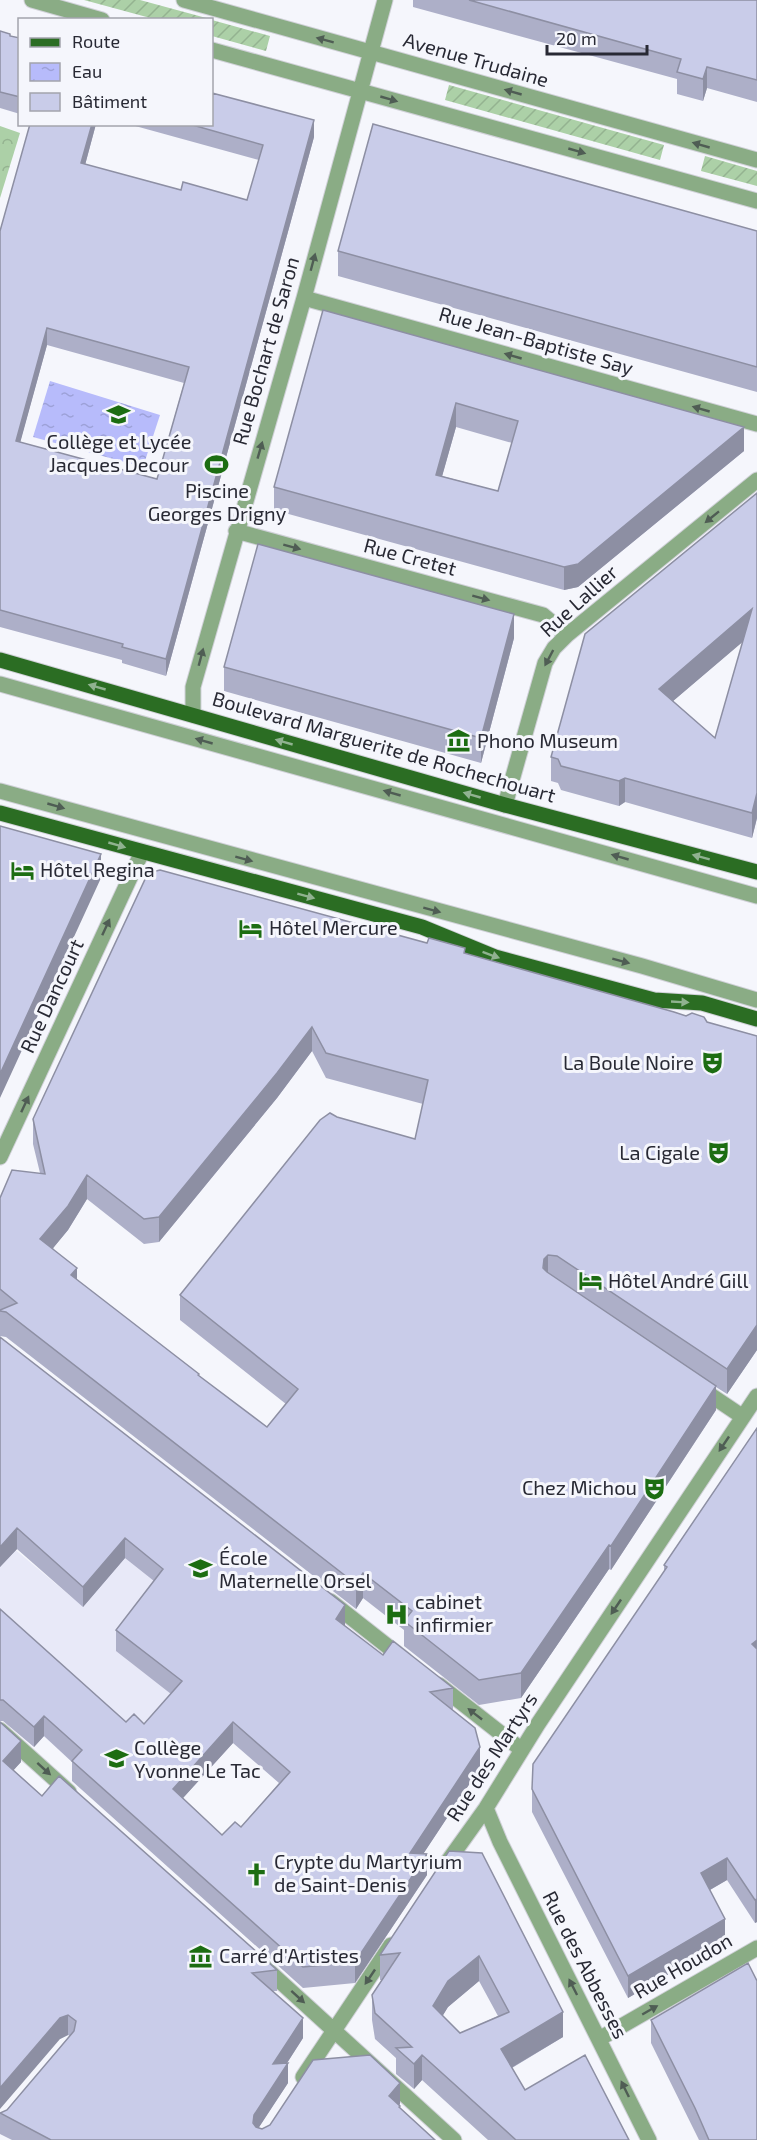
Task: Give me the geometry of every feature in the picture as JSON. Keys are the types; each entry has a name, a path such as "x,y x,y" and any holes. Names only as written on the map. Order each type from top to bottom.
{"main road":[{"name":"Boulevard Marguerite de Rochechouart","path":"0,660 506,804 757,872"},
{"path":"0,813 422,927 495,957 654,1000 702,1003 757,1019"}],"street":[{"path":"32,0 95,18"},
{"name":"Avenue Trudaine","path":"184,0 757,160"},
{"name":"Rue Bochart de Saron","path":"193,715 193,687 304,298 385,0"},
{"path":"213,50 757,201"},
{"name":"Rue Jean-Baptiste Say","path":"304,298 757,424"},
{"name":"Rue Lallier","path":"506,804 545,663 554,648 757,480"},
{"name":"Rue Cretet","path":"236,531 543,615 567,635"},
{"path":"0,684 757,896"},
{"path":"0,791 631,963 757,1000"},
{"name":"Rue Dancourt","path":"0,1157 142,852"},
{"path":"688,1380 743,1417"},
{"name":"Rue des Martyrs","path":"435,1880 486,1808 757,1396"},
{"path":"319,1593 522,1750"},
{"path":"0,1730 78,1800"},
{"name":"Rue des Abbesses","path":"486,1808 500,1842 649,2140"},
{"path":"292,2093 402,1929"},
{"name":"Rue Houdon","path":"599,2039 757,1948"},
{"path":"253,1956 454,2140"}],"shaded area":[{"path":"158,1500 296,1608 134,1819 0,1696 0,1537 74,1599"}],"green space":[{"path":"84,0 140,0 206,18 150,18"},
{"path":"213,20 270,36 266,51 213,36"},
{"path":"449,85 664,145 660,160 445,100"},
{"path":"0,126 20,133 0,198"},
{"path":"705,156 757,171 757,186 701,171"}],"water":[{"path":"50,381 160,415 143,467 33,437"}],"building":[{"path":"469,0 757,0 757,80 707,67 703,79 677,72 681,59"},
{"path":"0,31 18,38 18,96 0,92"},
{"name":"Collège et Lycée Jacques Decour","path":"213,93 314,120 166,659 122,647 123,644 0,610 0,231 29,126 91,126 81,163 181,190 183,182 247,200 263,145 196,126 213,126","holes":["47,328 189,367 157,479 16,441"]},
{"path":"373,124 757,231 757,367 338,251"},
{"path":"323,310 744,427 578,564 564,567 274,487","holes":["456,403 518,421 498,491 436,475"]},
{"path":"757,493 757,793 752,813 625,778 619,781 561,766 558,759 551,757 585,634","holes":["752,609 715,738 659,689"]},
{"path":"258,544 514,614 481,738 224,667"},
{"path":"0,826 101,854 0,1074"},
{"path":"160,870 427,943 429,938 465,948 464,953 686,1016 692,1013 704,1017 707,1022 757,1036 757,1325 727,1369 557,1256 548,1255 544,1259 543,1268 547,1272 716,1386 611,1546 609,1545 521,1673 479,1680 404,1621 412,1611 363,1573 356,1584 6,1312 0,1311 17,1303 0,1289 0,1198 12,1170 45,1174 33,1119 148,873","holes":["312,1027 326,1053 428,1080 415,1139 330,1113 320,1120 180,1295 298,1389 267,1427 71,1275 77,1268 40,1239 68,1206 87,1175 144,1219 159,1217"]},
{"path":"0,1337 345,1605 336,1619 383,1655 393,1641 453,1688 430,1692 475,1728 480,1747 410,1853 427,1854 355,1962 303,1967 72,1761 82,1750 44,1716 34,1727 3,1700 0,1700 0,1609 126,1722 134,1714 144,1724 182,1681 116,1630 163,1569 125,1538 83,1587 17,1528 0,1547","holes":["233,1722 290,1772 241,1827 235,1822 222,1835 173,1789"]},
{"path":"757,1428 757,1640 752,1644 757,1649 757,1899 755,1900 727,1858 701,1873 725,1919 628,1976 532,1789 533,1764 667,1567 664,1565"},
{"path":"0,1722 21,1741 3,1761 42,1796 59,1776 277,1970 252,1973 303,2018 273,2064 288,2063 254,2115 253,2123 256,2127 262,2129 270,2125 313,2060 370,2055 400,2083 389,2096 435,2140 51,2140 0,2113 7,2110 74,2031 76,2021 68,2015 60,2018 0,2088"},
{"path":"449,1851 482,1853 563,2012 501,2049 525,2090 585,2055 629,2140 516,2140 422,2055 414,2064 396,2048 412,2047 375,2013 372,1995 400,1953 380,1955","holes":["479,1956 509,2012 460,2033 433,2006 448,1981"]},
{"path":"748,1963 757,1981 757,2140 709,2140 651,2020"}],"place":[{"name":"Collège et Lycée Jacques Decour","path":"119,414"},
{"name":"Piscine Georges Drigny","path":"217,464"},
{"name":"Phono Museum","path":"459,741"},
{"name":"Hôtel Regina","path":"22,870"},
{"name":"Hôtel Mercure","path":"251,928"},
{"name":"La Boule Noire","path":"712,1063"},
{"name":"La Cigale","path":"718,1153"},
{"name":"Hôtel André Gill","path":"590,1281"},
{"name":"Chez Michou","path":"655,1488"},
{"name":"École Maternelle Orsel","path":"201,1569"},
{"name":"cabinet infirmier","path":"397,1614"},
{"name":"Collège Yvonne Le Tac","path":"116,1759"},
{"name":"Crypte du Martyrium de Saint-Denis","path":"256,1874"},
{"name":"Carré d'Artistes","path":"201,1956"}]}
